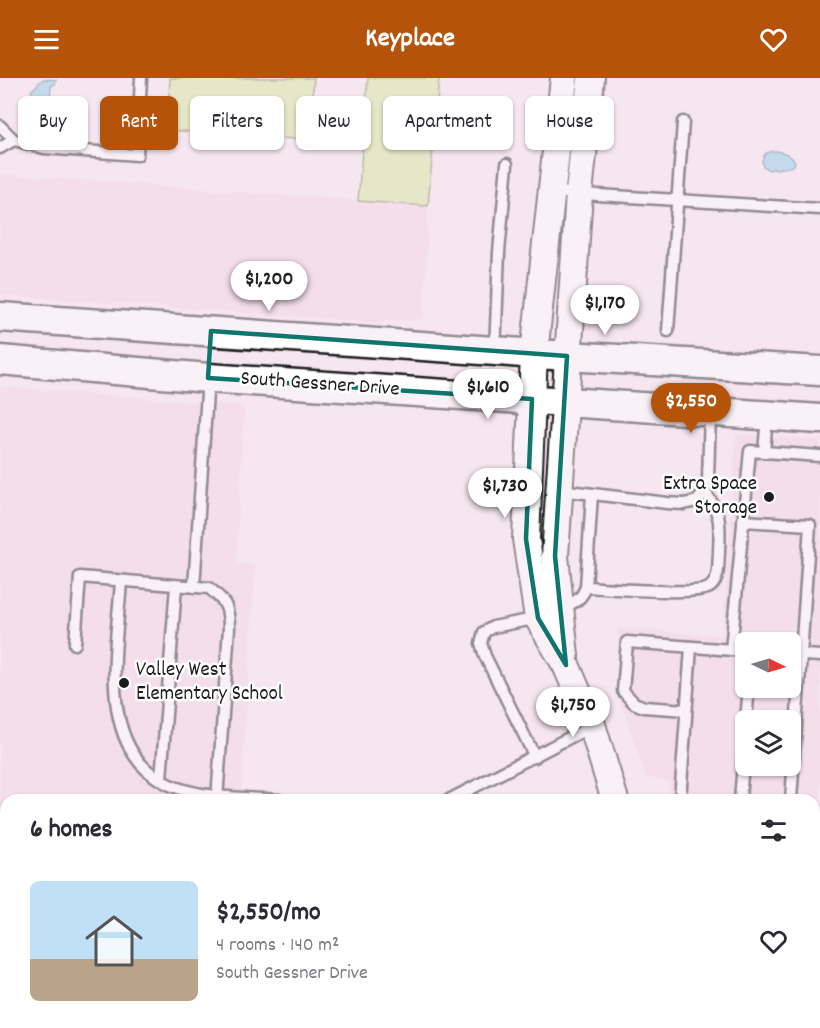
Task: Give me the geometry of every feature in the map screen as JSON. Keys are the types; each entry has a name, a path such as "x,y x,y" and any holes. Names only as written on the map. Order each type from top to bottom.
{"main road":[{"path":"0,317 534,354 820,371"},
{"path":"208,378 211,331"},
{"name":"South Gessner Drive","path":"0,360 208,378 820,419"}],"street":[{"path":"564,78 534,354 526,538 566,665 592,725 613,794"},
{"path":"549,613 555,556 579,193 591,78"}],"lane":[{"path":"0,126 14,140 44,148 137,155 141,78"},
{"path":"668,331 683,122"},
{"path":"0,148 14,140"},
{"path":"495,351 499,252 507,164"},
{"path":"550,192 820,209"},
{"path":"194,587 208,378"},
{"path":"559,490 684,504 697,501 705,492 708,479 710,412"},
{"path":"764,452 766,416"},
{"path":"731,650 750,451 820,456"},
{"path":"586,587 688,591 708,589 715,582 717,573 720,526 719,514 705,492"},
{"path":"535,757 485,656 482,643 484,632 493,627 549,613 576,602 583,596 586,587 592,494"},
{"path":"743,521 810,525 798,632"},
{"path":"75,644 80,577 209,588 224,600 229,614 217,794"},
{"path":"122,581 114,686 117,714 123,732 141,764 161,779 185,790 203,794"},
{"path":"161,779 176,586"},
{"path":"686,710 644,707 634,703 623,691 627,642 735,650"},
{"path":"680,794 691,647"},
{"path":"801,655 820,656"},
{"path":"791,794 795,698"},
{"path":"461,794 592,725"},
{"path":"740,794 742,776"}],"highlighted area":[{"path":"211,331 567,356 555,556 566,665 538,618 526,539 532,399 208,378"}],"shaded area":[{"path":"0,174 428,206 424,319 376,322 0,295"},
{"name":"Valley West Elementary School","path":"0,387 244,406 236,563 255,566 241,794 0,794"},
{"path":"736,434 820,440 820,794 668,794 669,781 646,777 616,694 618,628 723,636"}],"green space":[{"path":"170,78 314,78 313,96 296,96 296,139 284,138 284,96 190,96 190,132 178,131 178,96 169,96"},
{"path":"368,78 439,78 437,96 383,96 383,150 433,150 428,206 358,201 362,150 371,150 371,96 367,96"}],"water":[{"path":"43,79 56,80 51,86 50,96 35,96 31,91"},
{"path":"777,151 787,154 795,161 794,165 769,170 763,166 765,155"}],"place":[{"name":"Extra Space Storage","path":"769,497"},
{"name":"Valley West Elementary School","path":"124,683"}]}
